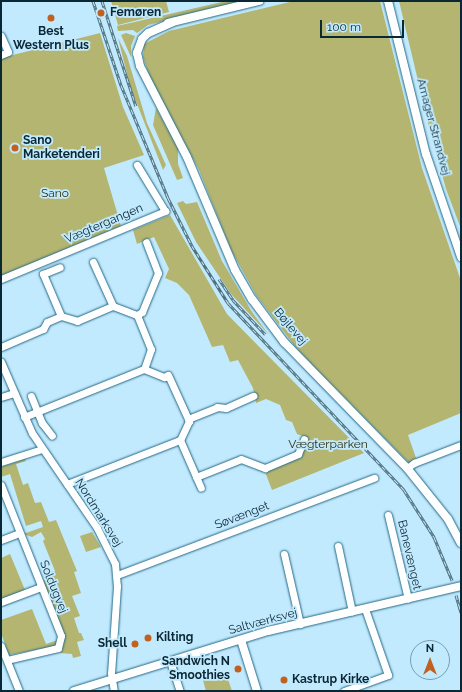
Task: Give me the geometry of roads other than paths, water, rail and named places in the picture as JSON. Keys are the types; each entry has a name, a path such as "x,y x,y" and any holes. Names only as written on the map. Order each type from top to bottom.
{"street":[{"name":"Bøjlevej","path":"259,1 144,30 134,43 132,52 137,73 142,83 152,91 187,157 223,245 252,299 284,342 407,468 444,515 461,543"},
{"name":"Amager Strandvej","path":"388,1 426,154 461,257"},
{"path":"1,36 4,54"},
{"name":"Vægtergangen","path":"1,279 166,211 137,165"},
{"path":"137,315 142,312 158,273 146,242"},
{"path":"93,262 113,306"},
{"path":"60,267 43,274 61,316"},
{"path":"1,347 43,329 48,322 61,316 77,322 113,306 137,315 151,349 144,369"},
{"name":"Nordmarksvej","path":"1,362 24,418 42,449 106,542 117,575 112,680 114,691"},
{"path":"24,418 144,369 164,377 168,375 188,419 180,440 200,488"},
{"path":"1,397 14,393"},
{"path":"31,396 38,412 52,436"},
{"path":"188,419 217,407 226,408 253,396"},
{"path":"196,478 241,459 265,468 298,454 304,439"},
{"path":"67,484 180,440"},
{"path":"407,468 414,463 461,445"},
{"path":"1,462 42,449"},
{"name":"Søvænget","path":"117,575 374,478"},
{"name":"Soldugvej","path":"1,485 61,636 61,643 58,648 8,660"},
{"name":"Banevænget","path":"388,515 408,599"},
{"path":"1,540 19,533"},
{"path":"338,546 352,612"},
{"path":"284,554 300,624"},
{"name":"Saltværksvej","path":"74,691 241,640 300,624 461,586"},
{"path":"1,602 41,587"},
{"path":"344,691 388,675 365,609"},
{"path":"241,640 257,691"},
{"path":"1,646 20,691"},
{"path":"170,661 180,691"}],"railway":[{"path":"93,1 121,85 168,198 192,246 228,303 404,490 434,537 452,580"},
{"path":"102,1 136,106"},
{"path":"219,279 233,300 265,334"},
{"path":"456,595 461,612"}],"place":[{"name":"Femøren","path":"101,13"},
{"name":"Best Western Plus","path":"51,18"},
{"name":"Sano Marketenderi","path":"15,148"},
{"name":"Kilting","path":"148,638"},
{"name":"Shell","path":"135,644"},
{"name":"Sandwich N Smoothies","path":"238,669"},
{"name":"Kastrup Kirke","path":"284,680"}],"park label":[{"name":"Sano","path":"55,194"},
{"name":"Vægterparken","path":"328,445"}]}
